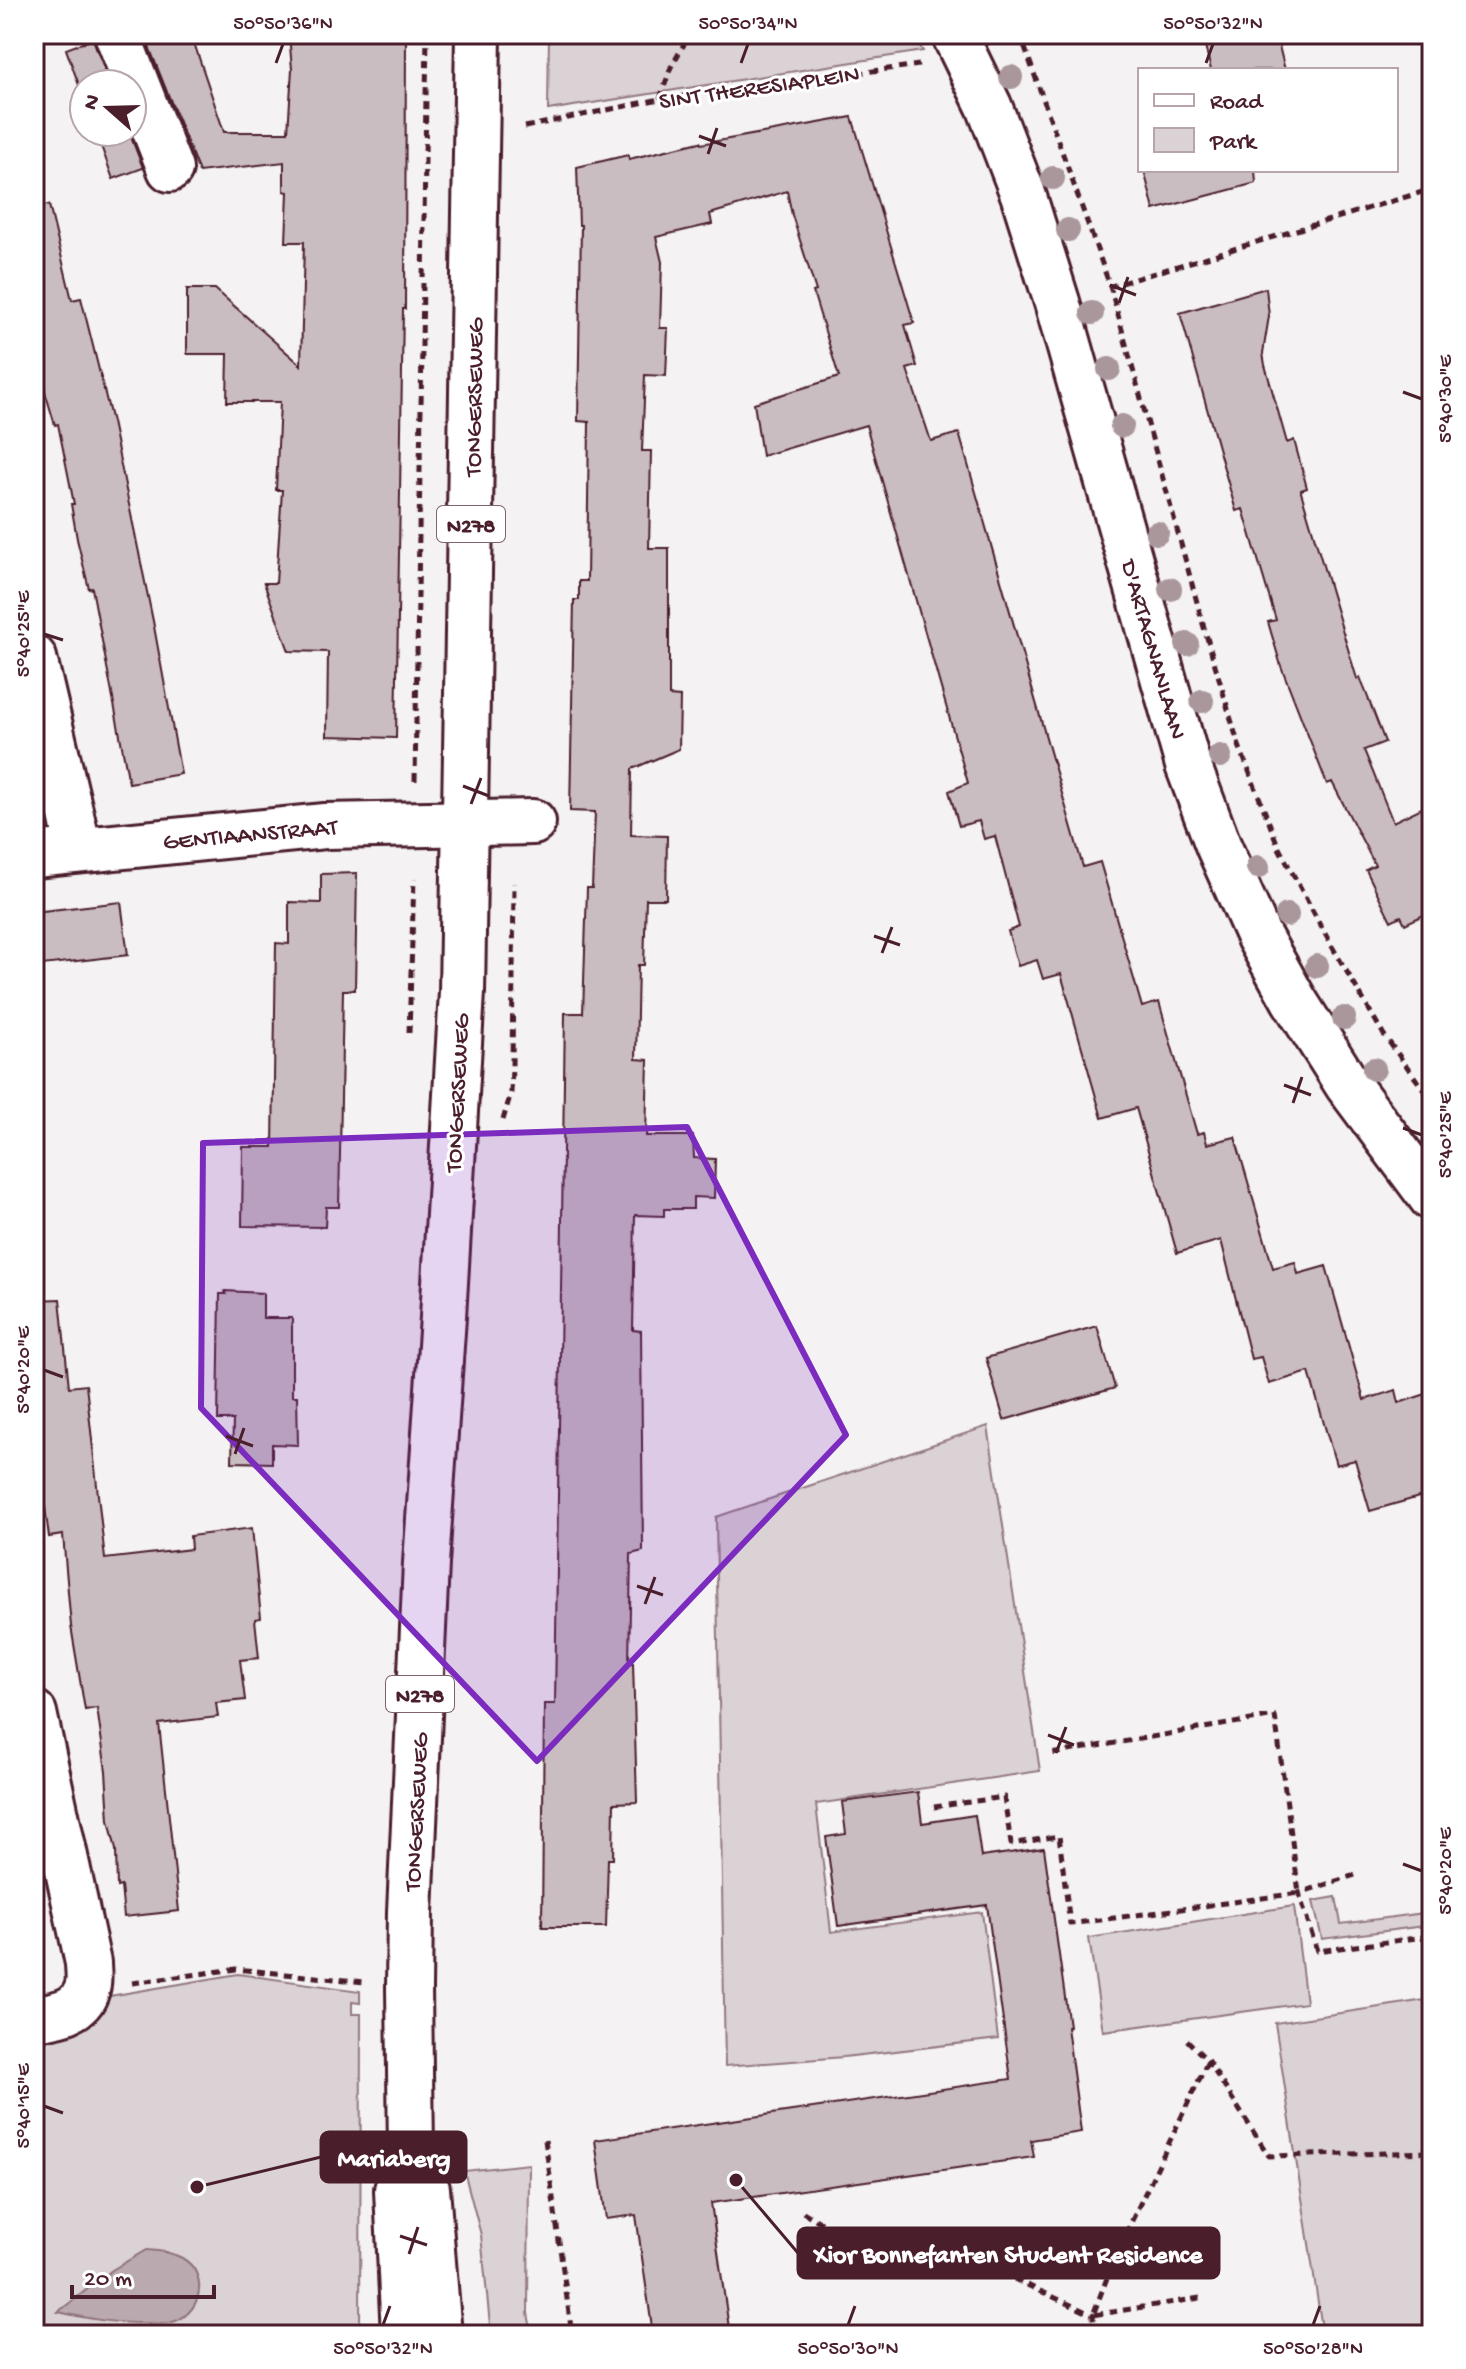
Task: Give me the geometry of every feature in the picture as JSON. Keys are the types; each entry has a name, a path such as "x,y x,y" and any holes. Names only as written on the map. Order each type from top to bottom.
{"main road":[{"path":"117,34 170,169"},
{"name":"TONGERSEWEG","path":"404,2335 397,2190 411,2151 410,1912 426,1563 462,992 478,34"},
{"name":"D'ARTAGNANLAAN","path":"960,46 989,106 1023,194 1057,302 1188,765 1218,845 1259,937 1294,1000 1347,1084 1432,1198"},
{"path":"34,658 79,849"},
{"name":"GENTIAANSTRAAT","path":"34,855 325,826 533,822"},
{"path":"34,1713 88,1963 88,1988 79,2004 65,2013 34,2018"},
{"name":"TONGERSEWEG","path":"411,2151 427,2189 439,2335"}],"path":[{"path":"415,781 427,34"},
{"path":"660,99 671,67 690,34"},
{"path":"1020,34 1110,286 1203,624 1248,769 1279,848 1330,943 1384,1035 1432,1101"},
{"name":"SINT THERESIAPLEIN","path":"525,127 660,99 960,46"},
{"path":"1057,302 1432,189"},
{"path":"1051,1754 1275,1716 1299,1893 1317,1951 1432,1936"},
{"path":"934,1807 1004,1797 1011,1844 1059,1836 1070,1924 1299,1893 1355,1875"},
{"path":"88,1988 236,1969 377,1983"},
{"path":"1187,2040 1208,2061 1269,2156 1432,2152"},
{"path":"1094,2335 1093,2315 1116,2254 1208,2061"},
{"path":"545,2140 572,2335"},
{"path":"803,2212 852,2241 932,2254 1003,2274 1093,2315 1200,2298"}],"highlighted area":[{"path":"687,1127 846,1435 537,1761 201,1408 203,1143"}],"green space":[{"path":"549,34 912,34 923,51 548,110"},
{"path":"988,1426 1040,1771 816,1804 831,1932 982,1912 998,2039 844,2057 725,2066 716,1517"},
{"path":"1336,1897 1341,1924 1432,1912 1432,1925 1322,1939 1313,1901"},
{"path":"1294,1906 1306,2003 1103,2031 1089,1938"},
{"path":"238,1974 360,1991 360,2003 352,2002 352,2014 361,2014 360,2335 34,2335 34,2038 72,2033 90,2024 110,1996"},
{"path":"1432,1999 1432,2335 1323,2335 1275,2023"},
{"path":"529,2164 528,2313 532,2335 491,2335 481,2235 464,2171"}],"shaded area":[{"path":"146,2250 178,2256 191,2265 199,2284 195,2304 189,2313 166,2323 91,2319 58,2312 112,2270"}],"building":[{"path":"144,34 191,34 224,132 288,132 292,69 289,34 406,34 405,309 396,738 327,736 328,652 289,651 264,583 276,583 282,490 276,490 280,402 227,402 228,354 187,354 187,289 215,289 301,365 304,242 286,242 288,192 284,191 284,162 199,172"},
{"path":"1202,34 1276,34 1284,68 1210,68"},
{"path":"93,39 104,68 73,68 66,49"},
{"path":"852,117 914,323 905,325 917,366 907,369 931,441 959,433 1083,867 1100,862 1142,1007 1159,1002 1197,1134 1204,1132 1207,1144 1235,1137 1273,1268 1295,1262 1298,1274 1326,1266 1364,1400 1396,1390 1399,1403 1432,1392 1432,1480 1423,1483 1426,1495 1370,1511 1355,1460 1336,1465 1309,1372 1269,1384 1261,1357 1251,1359 1221,1240 1177,1253 1136,1108 1102,1118 1061,974 1043,979 1037,960 1018,966 1008,931 1019,927 995,836 984,839 979,821 959,826 949,791 968,783 866,425 762,456 754,403 839,377 787,191 710,214 712,224 656,237 662,262 660,328 668,328 666,376 645,375 642,451 651,451 649,548 669,548 669,696 680,697 679,749 632,769 631,835 667,836 666,899 646,899 644,965 638,965 636,1059 648,1060 646,1136 693,1136 694,1158 715,1159 714,1198 693,1197 693,1209 664,1209 664,1216 635,1215 633,1330 641,1331 643,1551 631,1554 629,1663 633,1663 637,1802 614,1803 613,1859 608,1859 606,1927 542,1927 544,1704 555,1704 565,1013 583,1013 587,888 592,888 595,812 570,811 574,600 579,600 579,581 587,581 589,422 578,421 581,225 577,167 628,155 629,159 700,142"},
{"path":"102,148 135,148 143,168 113,179"},
{"path":"1144,172 1255,172 1256,183 1154,210"},
{"path":"49,205 72,300 81,298 112,422 181,774 129,783 92,588 89,589 77,539 71,504 74,504 58,424 55,425 46,395 34,339 34,207"},
{"path":"1266,288 1269,316 1263,353 1265,365 1287,443 1294,440 1307,488 1301,492 1357,679 1360,677 1385,742 1364,750 1393,822 1432,803 1432,901 1427,904 1430,912 1405,924 1401,916 1391,921 1366,870 1375,865 1332,782 1327,784 1281,666 1268,622 1276,620 1243,509 1236,511 1180,313"},
{"path":"357,873 355,990 343,990 339,1207 326,1207 325,1227 242,1226 243,1147 273,1147 276,943 289,944 289,902 321,903 321,874"},
{"path":"121,902 128,955 34,966 34,912"},
{"path":"225,1291 263,1293 263,1318 292,1318 292,1396 297,1396 298,1445 272,1444 272,1463 232,1462 233,1420 218,1420 220,1294 226,1294"},
{"path":"60,1299 69,1387 86,1385 105,1559 191,1549 190,1536 252,1528 261,1618 255,1619 259,1658 240,1660 245,1700 216,1703 218,1717 159,1724 179,1911 124,1917 121,1886 117,1887 116,1850 109,1820 97,1708 85,1710 71,1626 63,1535 49,1537 39,1477 34,1422 34,1300"},
{"path":"1097,1326 1115,1388 1004,1420 986,1358"},
{"path":"918,1792 922,1823 975,1815 981,1857 1044,1848 1081,2132 1031,2140 1034,2157 711,2203 730,2335 653,2335 636,2215 606,2219 595,2140 1011,2079 987,1905 838,1926 826,1837 846,1834 842,1802"}],"place":[{"name":"Xior Bonnefanten Student Residence","path":"736,2180"},
{"name":"Mariaberg","path":"197,2187"}]}
